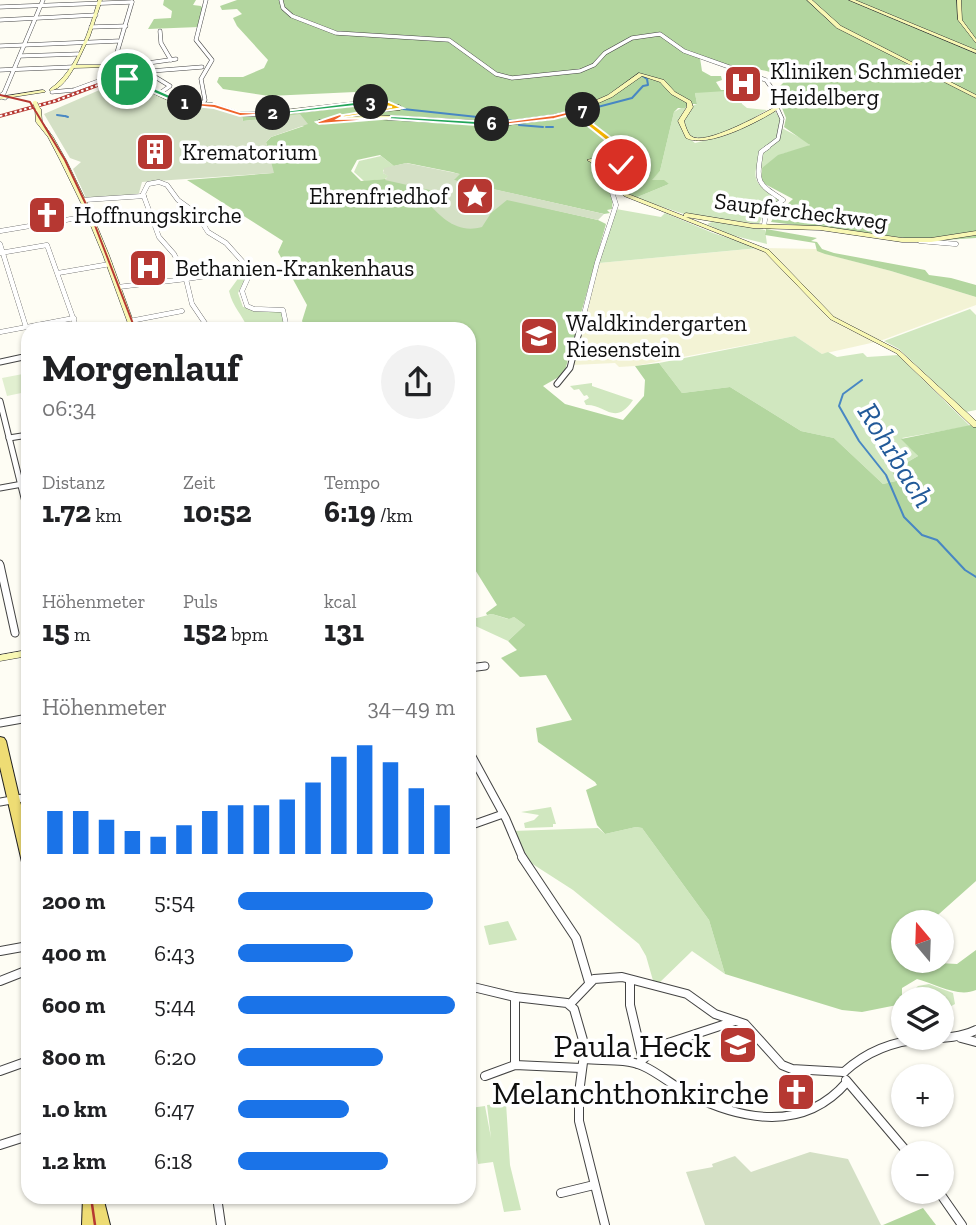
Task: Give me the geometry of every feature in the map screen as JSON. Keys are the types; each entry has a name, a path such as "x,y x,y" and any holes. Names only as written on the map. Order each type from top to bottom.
{"main road":[{"path":"0,741 21,798"},
{"path":"90,1225 92,1204"},
{"path":"95,1204 102,1225"}],"street":[{"path":"14,6 17,0"},
{"path":"1,97 43,0"},
{"path":"201,105 205,100 202,78 212,60 210,53 197,43 195,31 206,0"},
{"path":"0,70 71,67 114,71 176,102 252,114 370,102 400,108 319,122 322,123 373,117 506,124 555,117 576,111 616,93 635,76 642,74 662,80 673,93 689,102 689,107 681,119 688,137 694,140 722,136 777,108 781,101 767,80 684,51 661,34 632,38 605,53 594,65 580,71 547,77 512,78 496,74 449,40 419,36 336,33 292,16 283,8 281,0"},
{"path":"809,0 839,27 976,97"},
{"path":"851,0 976,52"},
{"path":"959,0 960,19 976,42"},
{"path":"0,7 132,1 126,26 118,41 114,71"},
{"path":"100,2 85,41 61,86 47,92 38,108 39,122 50,137 83,200 130,321 182,312"},
{"path":"0,20 96,15"},
{"path":"91,27 126,26"},
{"path":"71,67 114,71 173,59 161,43 160,31"},
{"path":"0,46 118,41"},
{"path":"20,55 78,54"},
{"path":"127,79 147,72 202,67"},
{"path":"1,97 67,91 114,71"},
{"path":"147,72 170,86 160,93"},
{"path":"61,86 61,89 67,91"},
{"path":"764,226 766,212 783,200 760,185 757,177 761,152 777,142 779,136 782,119 777,108"},
{"path":"576,111 595,112 591,125 634,162 624,165 598,158 590,159 625,180 623,189 628,197 678,214 769,252 832,318 898,352 976,425"},
{"path":"204,322 192,304 186,279 174,254 159,237 144,196 145,186 164,183 178,200 199,216 208,232 226,243 250,268 242,291 247,306 283,310 286,322"},
{"path":"557,384 569,370 616,203 612,192 623,189"},
{"path":"83,200 144,196"},
{"path":"35,207 39,224"},
{"name":"Saupfercheckweg","path":"678,214 764,226 825,229 887,239 956,244"},
{"path":"0,230 89,216"},
{"path":"93,223 151,216 199,216"},
{"path":"701,225 711,219"},
{"name":"Saupfercheckweg","path":"920,241 976,233"},
{"path":"0,244 24,322"},
{"path":"1,253 46,245 75,322"},
{"path":"58,273 110,264"},
{"path":"118,287 220,274"},
{"path":"53,322 74,318"},
{"path":"0,332 21,328"},
{"path":"0,362 21,358"},
{"path":"0,401 21,488"},
{"path":"9,438 21,436"},
{"path":"0,488 20,484"},
{"path":"0,564 15,633"},
{"path":"0,658 21,654"},
{"path":"476,667 485,666"},
{"path":"0,723 21,719"},
{"path":"476,764 503,814 517,850 576,938 589,982"},
{"path":"0,802 21,798"},
{"path":"476,824 503,814"},
{"path":"0,951 21,949"},
{"path":"0,981 21,973"},
{"path":"570,1004 589,982 607,976 688,994 715,1014 753,1030 782,1065 792,1069 844,1072 866,1055 900,1041 959,1037 976,1030"},
{"path":"630,980 629,1005 640,1060 697,1097 736,1111 763,1116 801,1115 825,1105 847,1082"},
{"path":"476,988 515,997 570,1004 574,1009 583,1034 579,1121 605,1225"},
{"path":"515,997 515,1065"},
{"path":"485,1076 515,1065 640,1060 680,1038 736,1021"},
{"path":"959,1037 976,1042"},
{"path":"0,1071 21,1064"},
{"path":"844,1072 847,1082 898,1141"},
{"path":"0,1145 21,1138"},
{"path":"561,1193 594,1185"},
{"path":"218,1204 220,1225"},
{"path":"947,1204 962,1225"}],"green space":[{"path":"164,0 196,0 193,5 201,6 204,11 199,27 148,29 154,19 171,18 172,11 163,5"},
{"path":"237,0 976,0 976,238 930,241 771,222 793,199 761,182 762,168 778,155 810,145 784,127 786,118 782,108 786,105 777,89 786,80 766,71 732,69 705,58 700,58 702,71 711,76 721,76 722,80 716,82 721,90 734,90 742,104 726,91 695,93 697,104 688,104 674,112 660,171 652,180 664,180 669,184 635,198 625,190 627,185 609,192 613,200 612,209 607,210 610,213 604,214 452,180 459,174 452,172 407,163 394,166 380,155 357,160 351,171 361,181 385,179 507,199 606,224 564,374 543,386 565,404 623,420 644,396 645,380 635,366 659,363 682,393 730,387 801,431 834,438 883,484 896,481 892,471 918,456 901,439 976,424 976,881 943,910 891,910 891,973 954,973 954,964 976,950 976,990 954,991 954,987 942,987 917,979 904,987 891,987 891,1006 862,1012 842,1010 725,974 709,920 642,828 605,834 597,825 586,790 597,785 595,782 538,742 536,728 572,720 546,675 520,677 501,658 517,650 508,641 525,625 514,617 509,619 486,613 497,605 476,571 476,322 302,322 307,305 278,252 283,241 187,180 273,173 266,142 271,137 304,126 278,118 243,121 242,117 268,117 359,103 355,92 269,96 223,89 217,82 219,77 243,77 264,68 268,60 237,26 233,18 242,14 237,9 222,10 220,6"},
{"path":"125,79 138,90 158,94 173,103 205,106 242,115 243,121 300,114 308,124 271,137 266,142 274,173 142,182 139,193 135,195 86,198 73,169 81,162 70,158 44,114"},
{"path":"726,91 747,108 767,110 719,135 709,138 689,136 683,122 691,106 697,104 695,93"},
{"path":"688,104 679,120 686,136 695,143 727,135 774,110 781,119 780,127 810,143 808,147 782,154 766,167 756,169 755,175 759,184 781,200 764,213 759,224 684,214 635,198 669,184 651,180 660,171 674,112"},
{"path":"381,156 394,166 383,170 383,173 389,176 385,179 364,181 354,172 359,161"},
{"name":"Ehrenfriedhof","path":"406,163 460,174 454,180 604,214 598,220 507,200 491,213 482,227 465,228 444,219 426,201 426,196 434,191 385,180 388,176 383,173 384,168"},
{"path":"616,209 661,217 665,213 759,248 599,263"},
{"path":"715,221 765,230 767,244 727,234 707,224"},
{"path":"766,229 817,238 811,241 817,242 822,249 834,253 925,270 929,275 976,285 976,297 825,254 817,251 815,243 765,235"},
{"path":"760,248 771,255 829,319 850,330 852,329 835,319 765,248 817,249 826,254 976,297 976,305 880,341 822,354 795,336 635,366 619,367 615,363 573,365 599,263"},
{"path":"249,271 238,293 243,307 274,309 283,313 284,322 244,322 229,291 237,280 238,273"},
{"path":"970,309 976,315 976,410 966,412 899,349 884,341"},
{"path":"795,336 822,354 828,352 837,357 863,353 867,357 898,355 970,426 902,438 918,456 892,471 896,481 883,484 834,438 801,431 730,387 682,393 659,363"},
{"path":"21,374 21,393 7,396 2,378"},
{"path":"592,383 592,386 633,400 627,408 615,413 586,405 584,401 589,398 587,395 584,396 579,389 574,390 570,386"},
{"path":"492,614 508,619 514,617 525,625 508,641 476,626 476,618"},
{"path":"551,807 556,824 553,824 553,827 525,828 524,823 539,815 521,812"},
{"path":"598,828 605,834 642,828 709,920 725,974 692,951 657,985 654,984 646,956 639,944 573,890 531,863 513,831"},
{"path":"508,921 517,940 489,945 484,926"},
{"path":"929,984 937,987 917,987"},
{"path":"506,1103 510,1165 521,1210 504,1212 493,1162 478,1164 476,1107 485,1106 491,1138 487,1105"},
{"path":"810,1152 848,1159 881,1225 705,1225 686,1172 713,1167 712,1164 735,1156 751,1172"},
{"path":"923,1208 936,1225 883,1225"}],"waterway":[{"path":"590,109 632,98 643,86 648,85 647,79 641,75"},
{"path":"403,109 514,121"},
{"path":"544,120 583,112"},
{"path":"57,115 64,116"},
{"path":"519,125 543,127"},
{"path":"546,127 553,127"},
{"name":"Rohrbach","path":"862,380 843,394 839,406 859,441 886,475 904,517 922,535 937,540 965,570 976,577"}],"tram line":[{"path":"0,95 30,102 65,160 91,215 132,322"},
{"path":"92,1204 95,1225"}],"railway":[{"path":"0,116 55,101 141,69"}],"place":[{"name":"Kliniken Schmieder Heidelberg","path":"743,84"},
{"name":"Krematorium","path":"155,152"},
{"name":"Ehrenfriedhof","path":"475,196"},
{"name":"Hoffnungskirche","path":"47,215"},
{"name":"Bethanien-Krankenhaus","path":"148,268"},
{"name":"Waldkindergarten Riesenstein","path":"539,336"},
{"name":"Paula Heck","path":"738,1045"},
{"name":"Melanchthonkirche","path":"796,1092"}],"route":[{"path":"127,79 176,102 215,106 240,114 267,114 370,102 400,108 322,120 320,123 373,117 506,124 555,117 578,110 591,110 595,113 590,120 591,125 634,163 621,165"}]}
